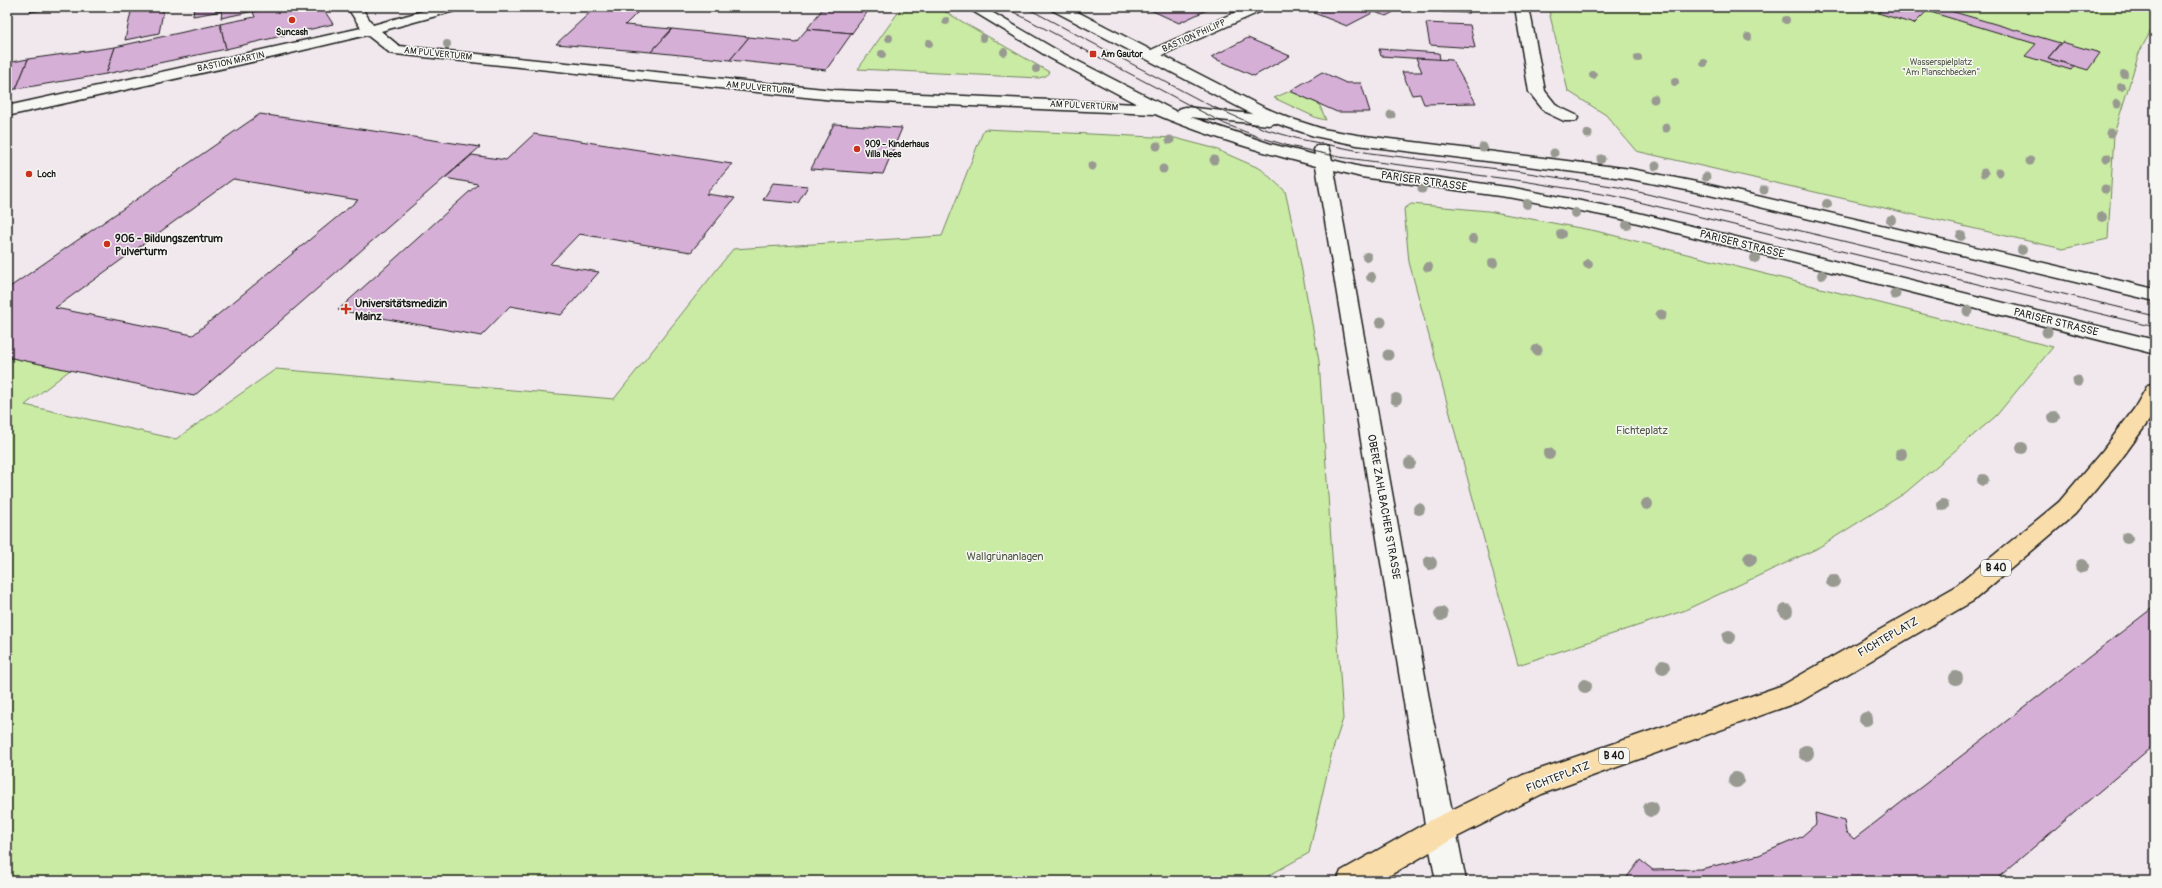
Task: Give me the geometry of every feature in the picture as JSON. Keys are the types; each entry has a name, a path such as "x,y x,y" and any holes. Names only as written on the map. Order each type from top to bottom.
{"main road":[{"name":"FICHTEPLATZ","path":"1441,830 1533,784 1792,693 1964,594 2067,508 2139,419 2155,390"},
{"name":"B 40","path":"1352,881 1441,830"}],"street":[{"name":"AM PULVERTURM","path":"354,7 370,30 394,50 834,95 1159,110"},
{"name":"BASTION MARTIN","path":"7,111 274,53 370,30 453,7"},
{"path":"973,7 1055,55 1159,110 1192,124 1265,148 1324,163"},
{"path":"1057,7 1282,121 1320,133 1372,142 1631,174 1662,180 2155,295"},
{"name":"BASTION PHILIPP","path":"1151,55 1259,7"},
{"path":"1522,7 1537,92 1551,109 1570,118"},
{"path":"1159,110 1282,121"},
{"name":"OBERE ZAHLBACHER STRASSE","path":"1320,133 1324,163 1451,881"},
{"name":"PARISER STRASSE","path":"1324,163 1393,177 1514,193 1607,210 2155,347"}],"green space":[{"path":"902,7 937,7 1049,72 1046,76 1039,78 858,69"},
{"name":"Wasserspielplatz \"Am Planschbecken\"","path":"1548,7 2155,7 2155,23 2139,53 2114,134 2108,239 2063,249 1636,151 1606,115 1568,91"},
{"path":"1290,91 1319,104 1326,120 1317,118 1274,98"},
{"name":"Wallgrünanlagen","path":"984,129 1175,138 1213,148 1261,169 1285,191 1296,239 1319,361 1343,719 1332,752 1309,853 1259,881 7,881 7,357 70,370 25,405 176,439 276,369 614,399 733,249 942,236"},
{"name":"Fichteplatz","path":"1411,204 1488,211 1596,231 2053,347 1996,416 1905,493 1816,549 1683,611 1518,665 1409,262 1404,209"}],"building":[{"path":"31,7 45,7 44,10 30,12"},
{"path":"132,7 164,7 159,33 125,40"},
{"path":"194,7 273,7 221,18 222,11 193,16"},
{"path":"273,7 322,7 333,24 226,49 220,24 255,17 253,12"},
{"path":"596,7 641,9 625,25 672,29 651,52 556,44"},
{"path":"824,7 871,7 852,33 807,29"},
{"path":"1144,7 1213,7 1179,23"},
{"path":"1325,7 1361,7 1374,12 1347,26 1314,13"},
{"path":"1361,7 1403,7 1386,16"},
{"path":"1441,7 1468,7 1469,13 1442,12"},
{"path":"1881,7 1908,7 1902,13"},
{"path":"1908,7 1937,7 2060,43 2048,58 2074,66 2071,70 2025,56 2036,44 1927,11 1914,24 1878,13 1884,8 1902,13"},
{"path":"1426,23 1470,25 1475,48 1430,45"},
{"path":"220,24 226,49 106,74 115,47"},
{"path":"672,29 749,37 730,60 651,52"},
{"path":"807,29 852,33 826,70 730,60 749,37 796,42"},
{"path":"1248,38 1290,56 1254,76 1211,57"},
{"path":"2062,42 2100,53 2088,70 2048,58"},
{"path":"115,47 106,74 16,89 28,59"},
{"path":"1379,49 1439,53 1440,60 1381,56"},
{"path":"1416,58 1452,60 1476,103 1424,104 1420,94 1412,95 1402,72 1422,72"},
{"path":"28,59 16,89 7,90 7,63"},
{"path":"1322,72 1346,83 1361,83 1370,112 1337,112 1290,91"},
{"name":"906 - Bildungszentrum Pulverturm","path":"260,114 480,147 194,396 7,357 7,289","holes":["233,179 358,200 193,335 55,308"]},
{"name":"909 - Kinderhaus Villa Nees","path":"834,124 902,128 883,174 811,169"},
{"path":"534,134 732,164 706,194 735,198 691,252 579,234 550,264 599,272 561,315 510,306 481,336 338,310 478,184 445,178 472,155 506,160"},
{"path":"773,183 808,186 798,203 763,200"},
{"path":"2155,606 2155,744 1994,881 1632,881 1627,877 1640,860 1653,870 1701,869 1759,855 1801,837 1816,824 1815,813 1844,821 1846,832 1854,839"}],"tram line":[{"path":"1004,7 1225,124 1256,136 1289,146 1339,157 1523,181 1614,196 2155,327"},
{"path":"1025,7 1209,105 1264,129 1299,139 1370,153 1522,172 1618,187 2155,316"}],"place":[{"name":"Suncash","path":"292,20"},
{"name":"Am Gautor","path":"1093,54"},
{"name":"909 - Kinderhaus Villa Nees","path":"857,149"},
{"name":"Loch","path":"29,174"},
{"name":"906 - Bildungszentrum Pulverturm","path":"107,244"},
{"name":"Universitätsmedizin Mainz","path":"346,309"}]}
